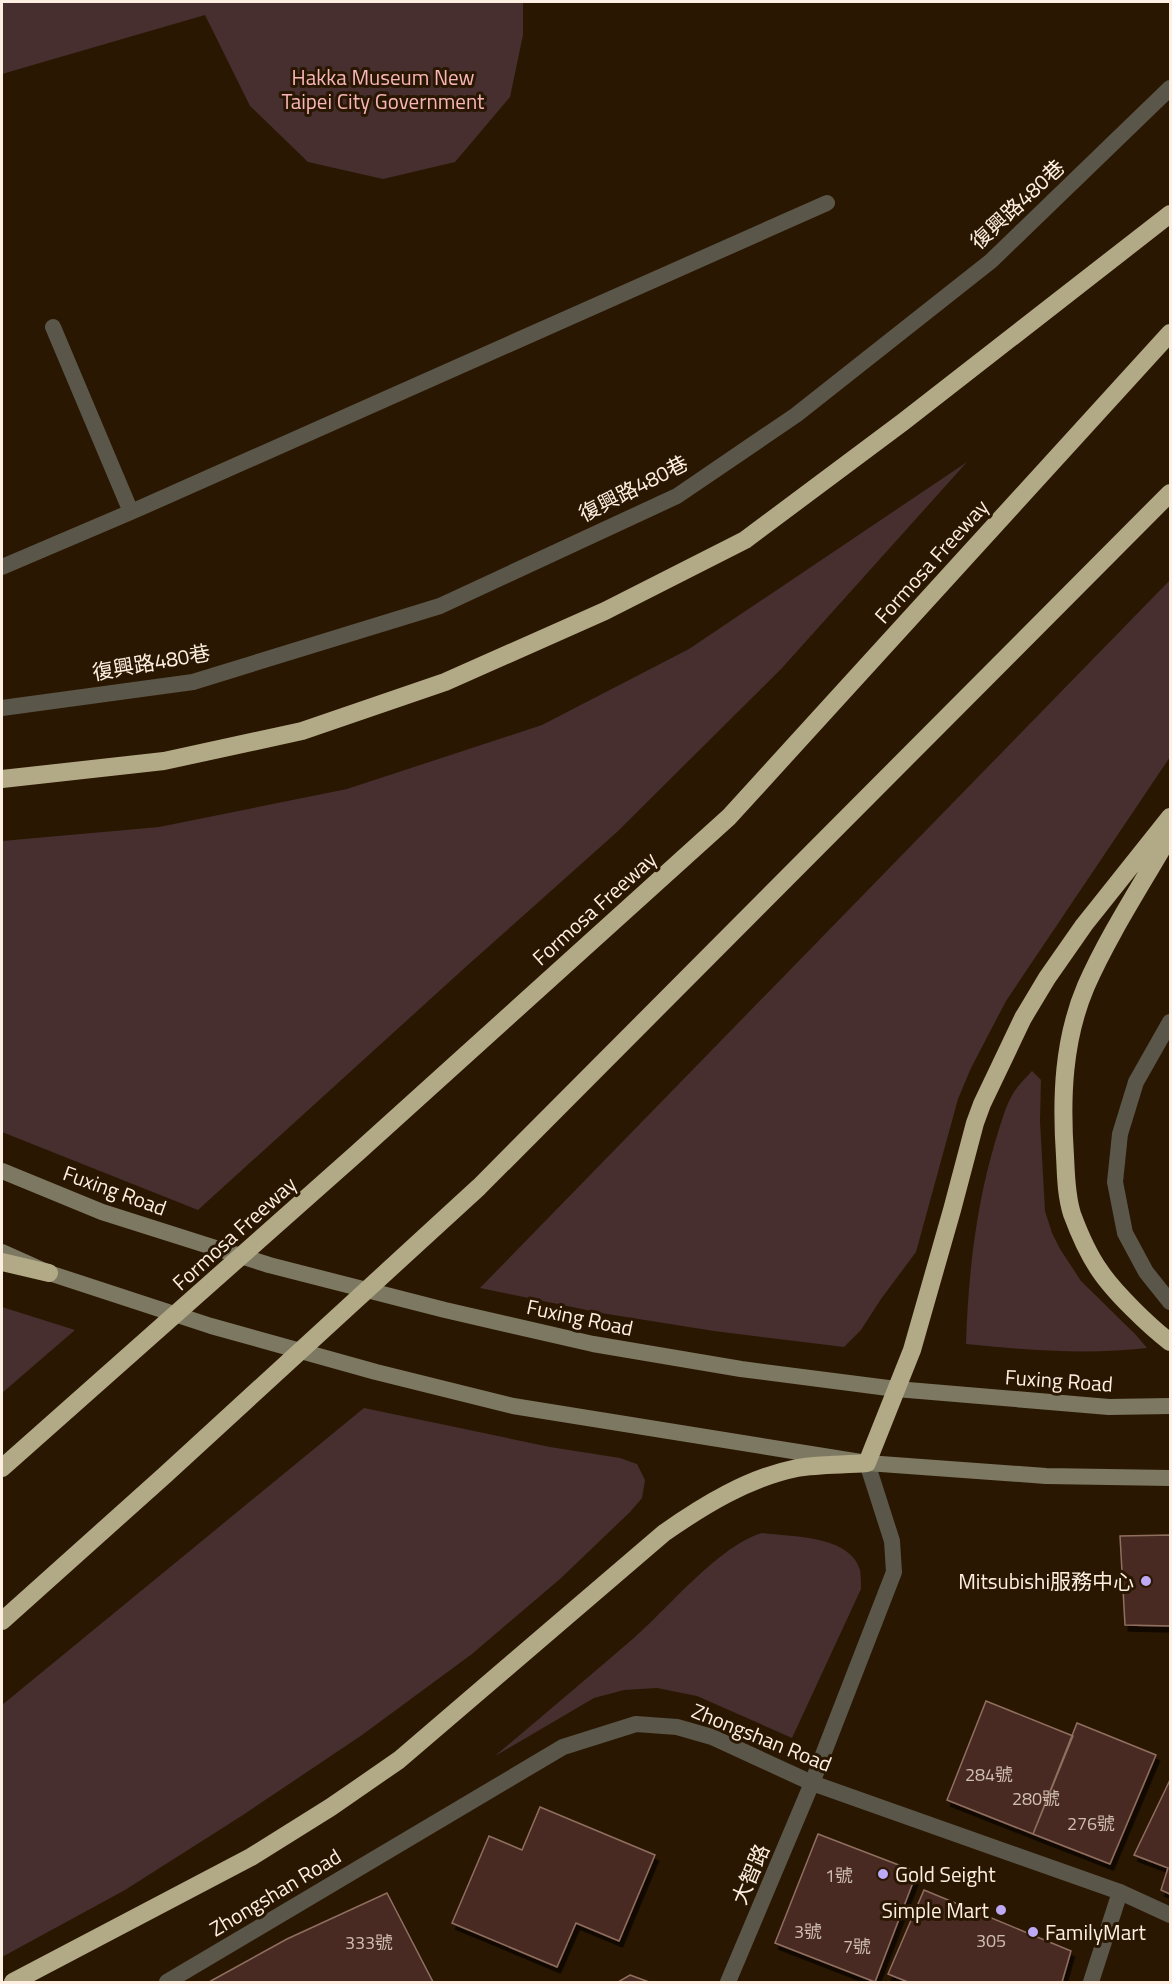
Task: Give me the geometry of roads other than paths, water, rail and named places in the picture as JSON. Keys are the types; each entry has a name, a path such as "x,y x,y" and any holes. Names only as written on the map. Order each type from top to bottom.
{"highway":[{"path":"2,779 164,761 302,731 445,682 605,611 745,540 903,422 1170,214"},
{"name":"Formosa Freeway","path":"2,1468 356,1154 729,817 1170,333"},
{"path":"2,1621 165,1475 479,1186 1170,493"},
{"path":"13,1983 251,1857 350,1794 399,1760 664,1533 701,1507 751,1482 797,1468 867,1463 915,1341 975,1123 995,1077 1023,1018 1047,978 1084,925 1170,817"},
{"path":"1170,835 1086,987 1069,1045 1062,1101 1068,1202 1086,1248 1100,1272 1159,1333 1170,1341"},
{"path":"2,1262 49,1273"},
{"path":"2,1462 36,1439"}],"main road":[{"name":"Fuxing Road","path":"2,1171 102,1212 258,1262 445,1310 593,1344 741,1369 896,1389 1109,1407 1170,1406"},
{"path":"2,1252 49,1273 211,1326 376,1372 513,1406 867,1463 1046,1476 1170,1478"}],"street":[{"name":"復興路480巷","path":"2,708 193,682 440,606 677,495 796,415 991,261 1170,88"},
{"path":"2,567 827,203"},
{"path":"53,327 131,512"},
{"path":"1170,1022 1136,1082 1120,1134 1115,1182 1125,1233 1146,1272 1170,1302"},
{"name":"大智路","path":"728,1983 812,1782 894,1572 892,1541 867,1463"},
{"name":"Zhongshan Road","path":"167,1983 563,1747 636,1724 677,1727 712,1737 812,1782 1120,1892 1170,1915"},
{"path":"1090,1983 1120,1892"}],"place":[{"name":"Mitsubishi服務中心","path":"1146,1581"},
{"name":"Gold Seight","path":"883,1874"},
{"name":"Simple Mart","path":"1001,1910"},
{"name":"FamilyMart","path":"1033,1932"}],"park label":[{"name":"Hakka Museum New Taipei City Government","path":"383,89"}]}
